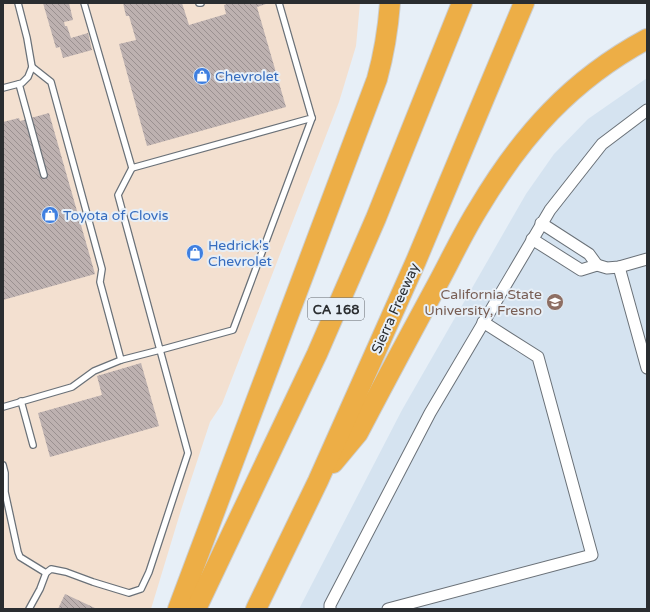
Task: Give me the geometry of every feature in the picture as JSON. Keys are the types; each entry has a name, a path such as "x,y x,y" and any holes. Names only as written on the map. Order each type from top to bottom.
{"highway":[{"path":"178,609 373,91 381,65 387,33 390,3"},
{"path":"376,218 446,3"},
{"name":"CA 168","path":"196,609 317,354 376,218 462,3"},
{"name":"Sierra Freeway","path":"256,609 318,481 416,261 524,3"},
{"path":"318,481 358,433 477,209 519,147 541,120 569,93 608,62 647,39"}],"street":[{"path":"330,609 330,605 430,413 541,223 602,144 647,110"},
{"path":"541,223 589,254 597,265"},
{"path":"532,239 581,270 597,265 607,268 619,267 647,259"},
{"path":"619,267 647,368"},
{"path":"388,609 592,555 538,357 483,322"}],"lane":[{"path":"3,88 22,83 28,77 32,67 27,38 18,3"},
{"path":"29,609 40,589 46,573 51,569 66,572 129,593 141,588 149,572 188,453 118,195 132,168 84,3"},
{"path":"3,407 72,386 94,371 122,360 233,330 312,118 279,3"},
{"path":"32,67 51,82 102,269 100,282 122,360"},
{"path":"19,84 44,175"},
{"path":"132,168 312,118"},
{"path":"21,401 33,445"},
{"path":"3,465 5,473 5,492 18,552 20,557 46,573"}],"shaded area":[{"path":"3,3 360,3 356,46 339,102 222,404 210,422 151,609 3,609"},
{"name":"California State University, Fresno","path":"647,78 647,609 299,609 402,410 526,194 554,154 588,119"}],"building":[{"path":"43,3 69,3 73,20 64,22 65,26 67,26 71,38 88,33 92,50 63,58 60,47 56,48"},
{"name":"Chevrolet","path":"123,3 182,3 189,25 226,14 224,5 230,3 269,3 257,7 286,107 147,146 119,44 136,40 129,16 126,16"},
{"path":"49,113 95,274 3,300 3,122 19,118 20,121"},
{"path":"141,363 159,426 50,457 38,413 102,395 97,376"},
{"path":"65,594 97,609 58,609"}],"place":[{"name":"Chevrolet","path":"202,76"},
{"name":"Toyota of Clovis","path":"50,215"},
{"name":"Hedrick's Chevrolet","path":"195,253"},
{"name":"California State University, Fresno","path":"555,302"}]}
